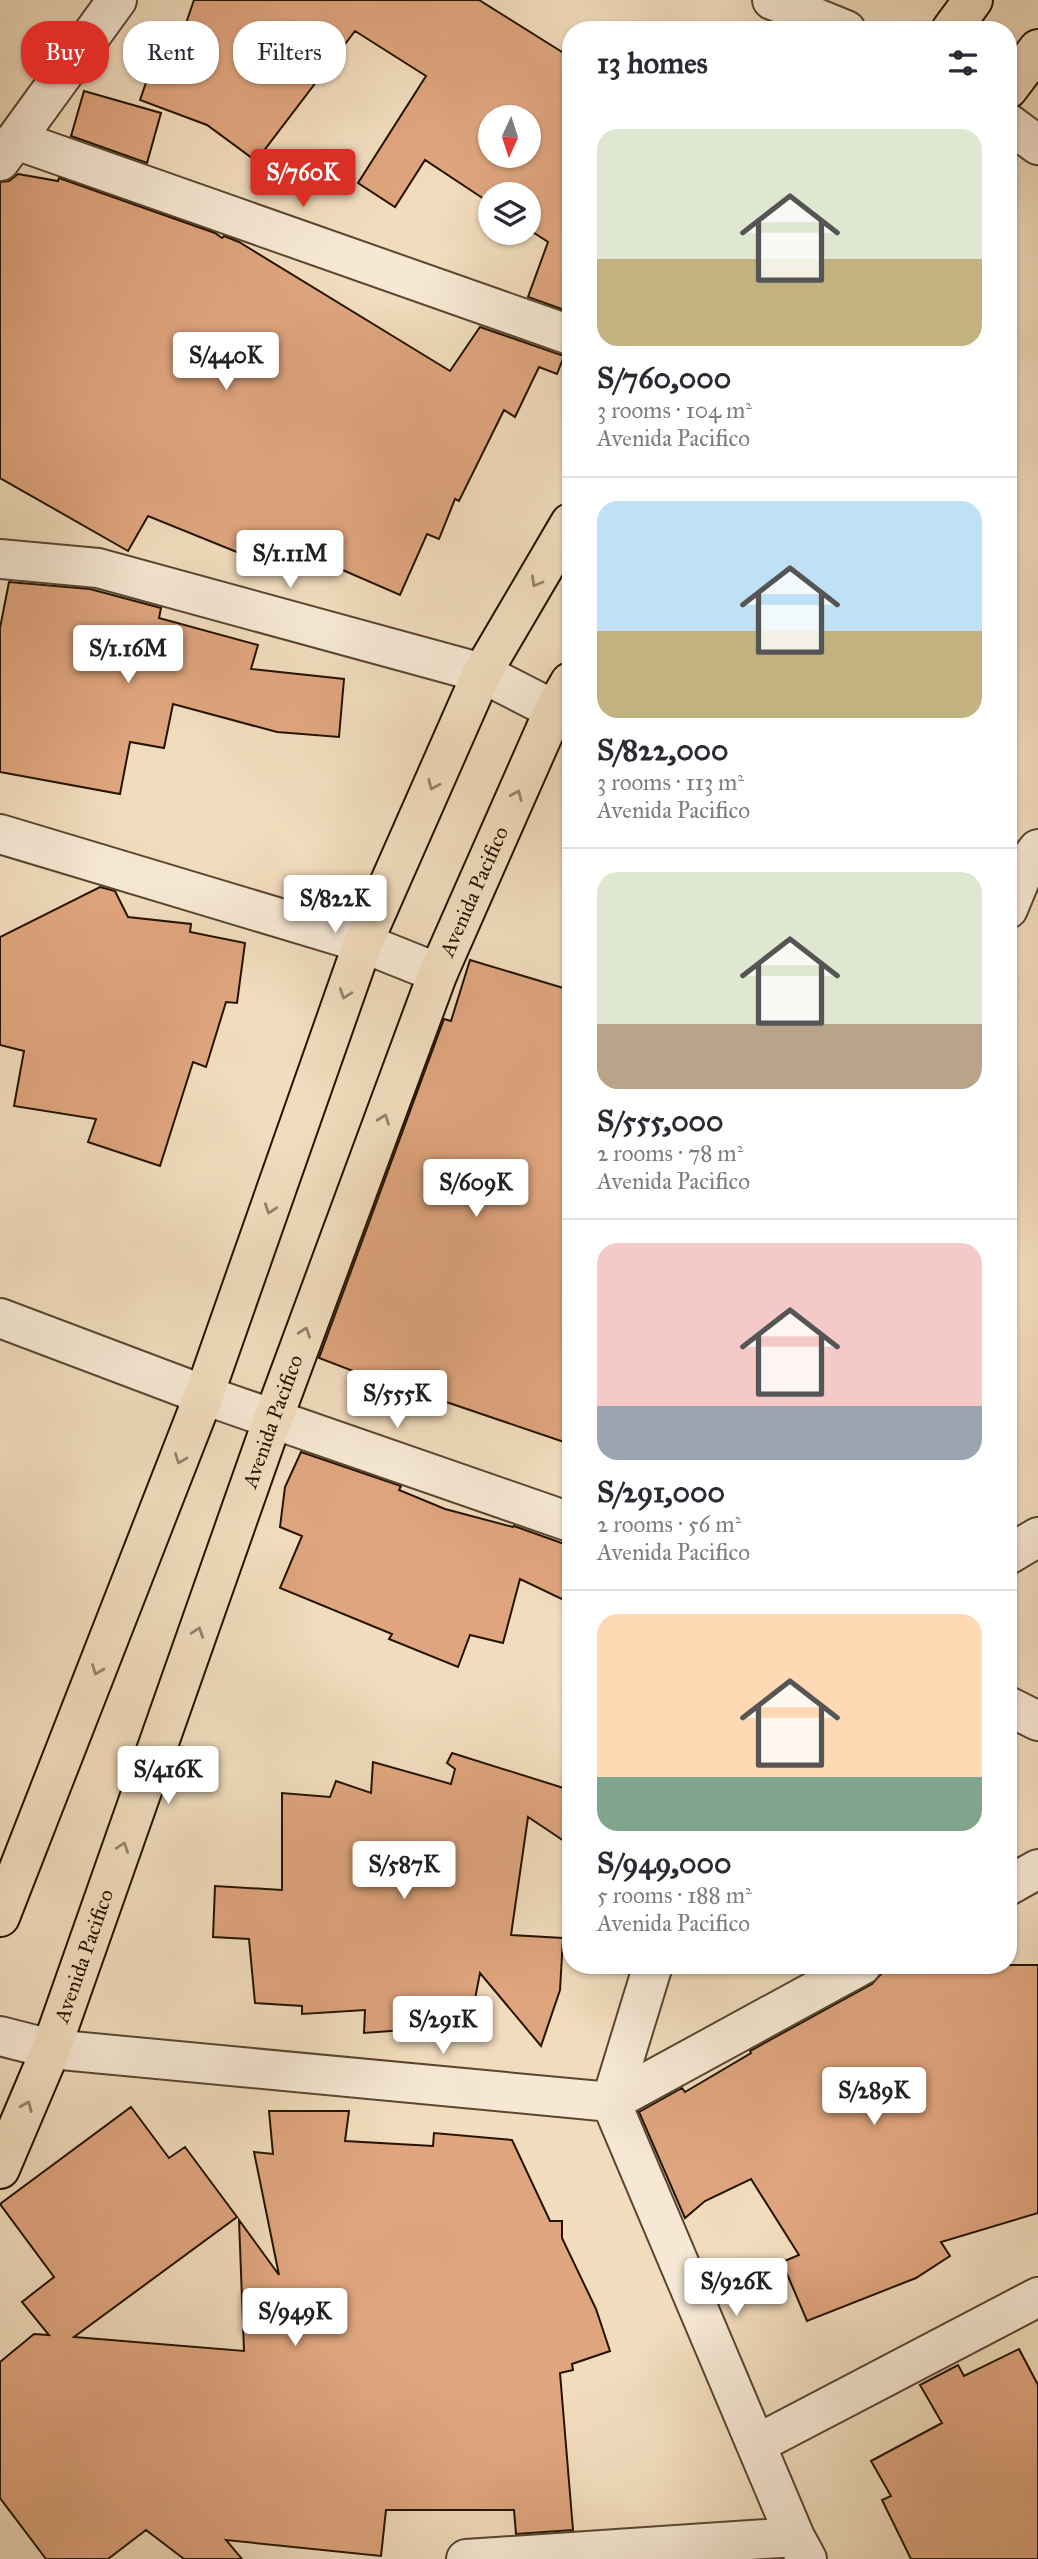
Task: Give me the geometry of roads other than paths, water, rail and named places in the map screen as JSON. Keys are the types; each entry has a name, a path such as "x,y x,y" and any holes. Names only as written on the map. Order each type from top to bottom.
{"main road":[{"path":"958,21 973,0"},
{"path":"1017,77 1038,49"},
{"path":"0,1917 204,1395 363,943 482,673 562,537"},
{"name":"Avenida Pacifico","path":"0,2169 51,2049 273,1419 438,973 562,709"}],"street":[{"path":"117,0 8,150 562,332"},
{"path":"772,0 824,21"},
{"path":"1017,130 1038,145"},
{"path":"0,559 98,568 482,673 562,702"},
{"path":"0,834 363,943 438,973"},
{"path":"1017,880 1024,857"},
{"path":"0,1318 204,1395 562,1519"},
{"path":"1017,1550 1038,1537"},
{"path":"1017,1710 1038,1721"},
{"path":"1017,1881 1038,1870"},
{"path":"467,2559 801,2548 611,2102 650,1974"},
{"path":"0,2036 51,2049 611,2102 846,1974"},
{"path":"757,2444 1038,2297"}]}
